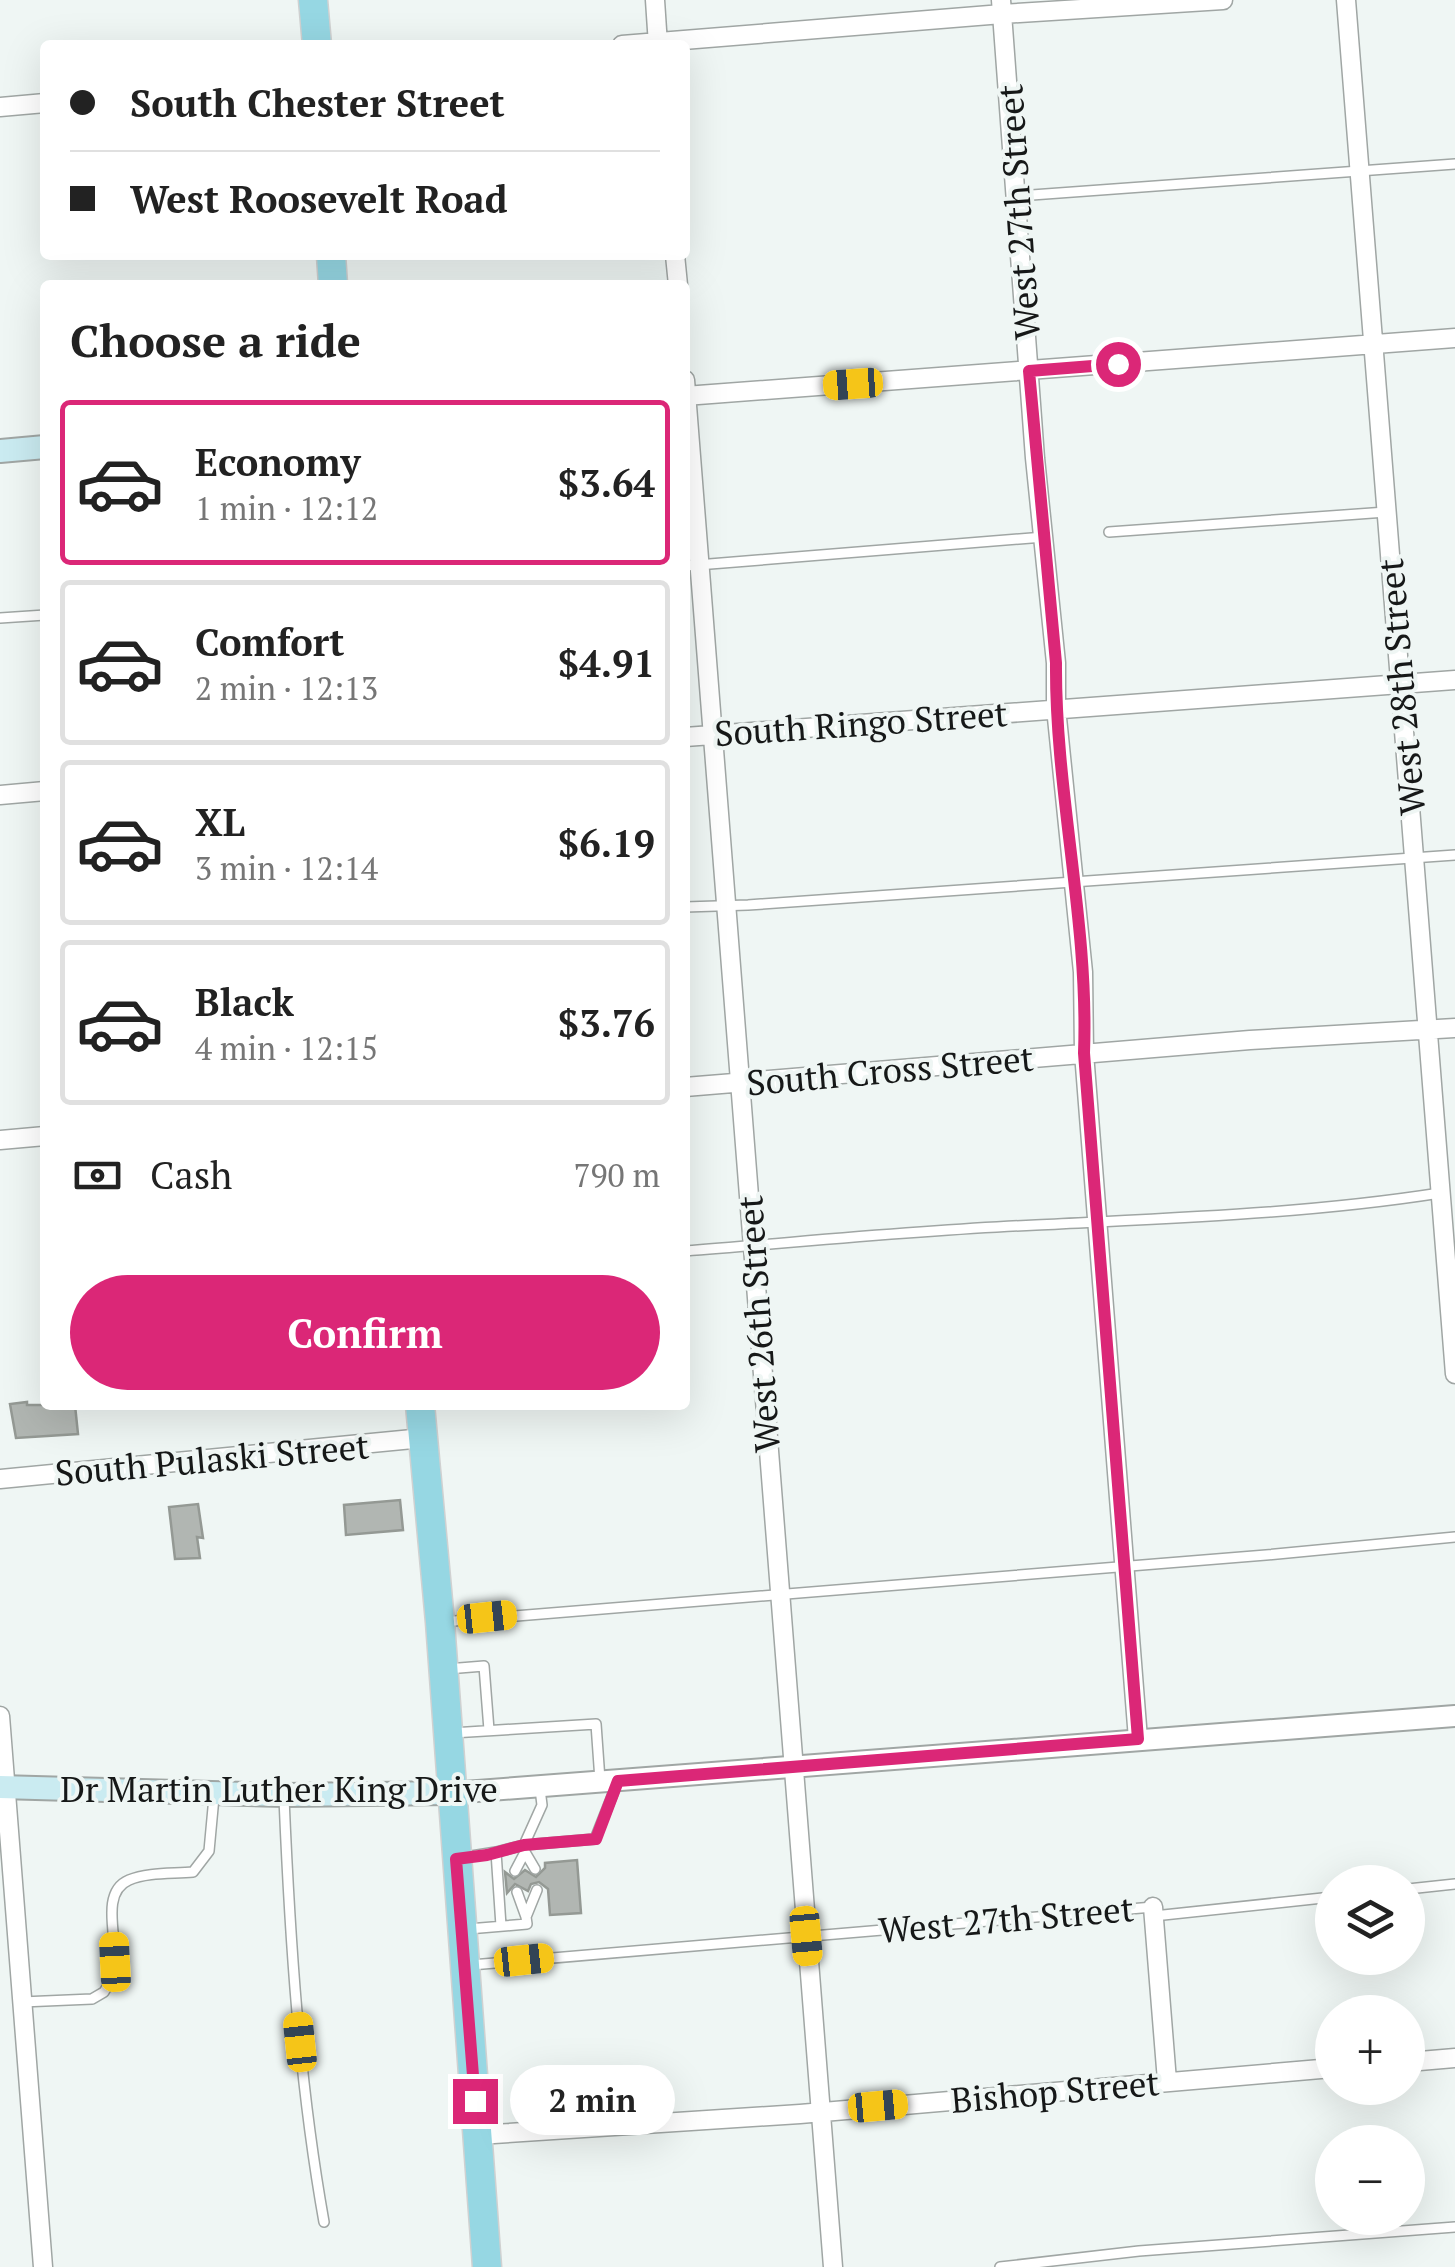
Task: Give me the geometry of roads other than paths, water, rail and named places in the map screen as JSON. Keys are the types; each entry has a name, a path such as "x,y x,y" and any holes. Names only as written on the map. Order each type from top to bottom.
{"main road":[{"path":"313,0 316,40"},
{"path":"0,451 40,447"},
{"path":"420,1410 440,1622 487,2267"},
{"name":"Dr Martin Luther King Drive","path":"3,1787 284,1795 451,1793"}],"street":[{"path":"654,0 658,40"},
{"path":"690,41 1002,7 1223,0"},
{"name":"West 28th Street","path":"1346,0 1455,1374"},
{"name":"West 27th Street","path":"1002,7 1056,663 1056,708 1083,972 1084,1053 1138,1739"},
{"path":"0,106 40,103"},
{"path":"690,396 1455,338"},
{"name":"West 26th Street","path":"690,509 692,566 713,734 833,2267"},
{"name":"South Ringo Street","path":"690,736 1455,680"},
{"path":"0,794 40,790"},
{"name":"South Cross Street","path":"690,1087 1084,1053 1455,1028"},
{"path":"0,1140 40,1136"},
{"name":"South Pulaski Street","path":"0,1479 423,1438"},
{"path":"0,1716 42,2267"},
{"name":"Dr Martin Luther King Drive","path":"451,1793 1455,1716"},
{"name":"West 27th Street","path":"1153,1912 1167,2081"},
{"path":"1425,2061 1455,2058"},
{"name":"Bishop Street","path":"478,2135 820,2112 1315,2069"}],"lane":[{"path":"1018,196 1455,164"},
{"path":"1109,532 1388,512"},
{"path":"692,566 1044,536"},
{"path":"0,618 40,614"},
{"path":"690,907 1455,854"},
{"path":"690,1251 1298,1210 1441,1193"},
{"path":"440,1622 1455,1537"},
{"path":"443,1670 484,1666 489,1730"},
{"path":"448,1733 596,1724 609,1782 596,1839 456,1859"},
{"path":"515,1871 542,1805 540,1787"},
{"path":"22,2002 92,1999 104,1992 115,1962 112,1903 117,1889 141,1876 193,1872 209,1852 214,1792"},
{"path":"284,1795 290,1932 307,2128 324,2222"},
{"path":"524,1849 535,1869"},
{"path":"496,1852 501,1926"},
{"path":"1425,1887 1455,1884"},
{"path":"526,1917 536,1890"},
{"path":"461,1930 527,1924 517,1892"},
{"path":"1153,1912 1315,1898"},
{"name":"West 27th Street","path":"464,1966 806,1936 1153,1912"},
{"path":"1000,2267 1139,2251 1455,2227"}]}
